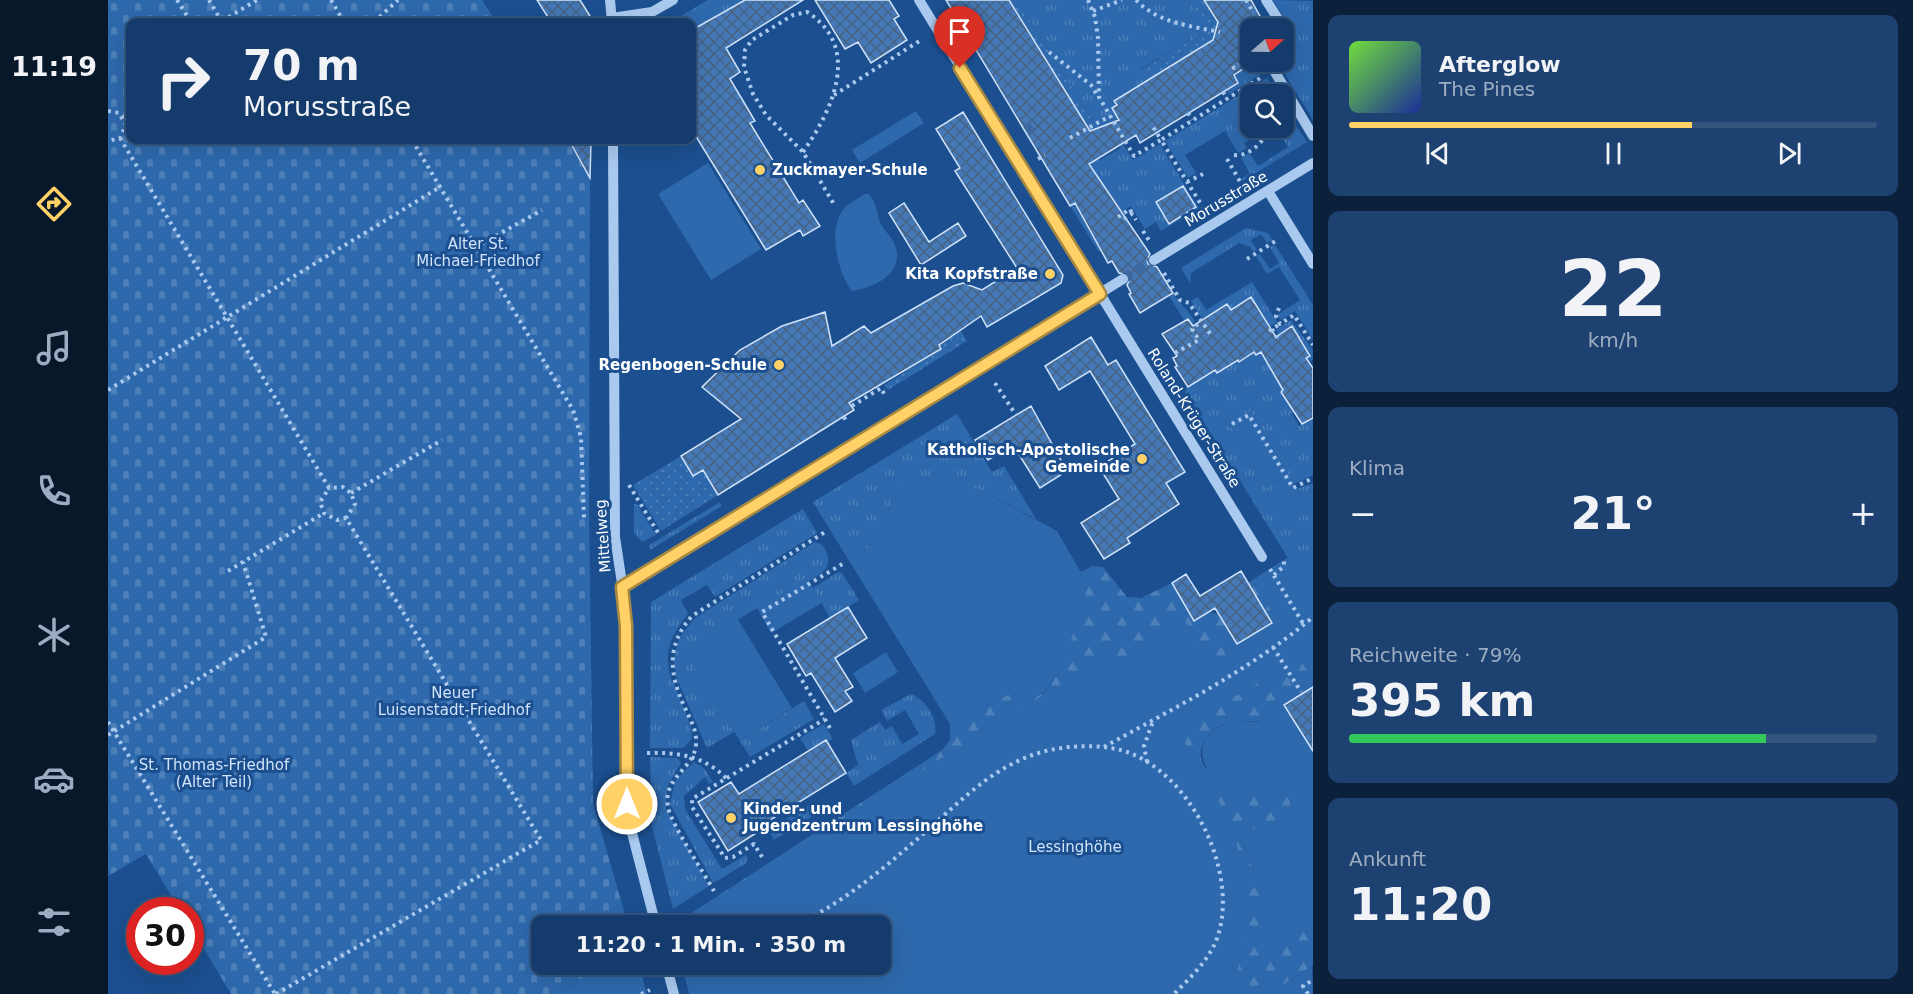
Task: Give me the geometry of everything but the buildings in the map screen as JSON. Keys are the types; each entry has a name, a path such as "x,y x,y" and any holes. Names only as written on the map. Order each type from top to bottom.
{"street":[{"path":"610,0 612,18"},
{"path":"622,18 652,12 673,0"},
{"name":"Roland-Krüger-Straße","path":"919,0 1262,557"},
{"path":"1266,0 1277,18"},
{"path":"1275,72 1313,136"},
{"name":"Mittelweg","path":"613,144 615,537 626,626 628,819 653,915"},
{"name":"Morusstraße","path":"1154,260 1313,163"},
{"path":"1268,191 1313,264"},
{"path":"622,587 1123,279"},
{"path":"669,975 674,994"}],"path":[{"path":"177,0 188,18"},
{"path":"209,0 220,18"},
{"path":"228,18 257,0"},
{"path":"331,0 342,18"},
{"path":"378,18 398,0"},
{"path":"1088,0 1093,11 1098,38 1098,97"},
{"path":"1093,11 1122,0"},
{"path":"1136,0 1151,13 1171,21 1220,32"},
{"path":"1246,0 1257,18"},
{"path":"803,152 834,95 839,62 837,46 821,21 807,12 793,15 752,40 745,50 744,67 753,94 766,115 803,152 835,206"},
{"path":"834,95 921,40"},
{"path":"1049,52 1091,85 1134,156 1258,80"},
{"path":"1233,66 1234,68 1240,64"},
{"path":"1223,92 1227,99"},
{"path":"108,111 117,112 123,117 126,127 120,138 108,141"},
{"path":"1188,113 1192,120"},
{"path":"1070,138 1072,140 1110,116"},
{"path":"1152,125 1203,209"},
{"path":"120,138 329,488"},
{"path":"1234,155 1240,156 1261,143 1264,138"},
{"path":"414,144 573,410 581,437 584,518"},
{"path":"1038,159 1045,154"},
{"path":"1227,159 1242,185"},
{"path":"1187,182 1203,174"},
{"path":"108,390 440,187"},
{"path":"476,247 542,210"},
{"path":"1118,217 1130,210 1136,220"},
{"path":"1124,219 1132,214"},
{"path":"1143,231 1150,242"},
{"path":"1248,259 1277,240"},
{"path":"1164,273 1171,288 1183,301 1189,303 1211,335"},
{"path":"1183,301 1188,294"},
{"path":"1279,308 1275,316 1280,324"},
{"path":"1279,340 1270,330 1294,315 1313,345"},
{"path":"1175,352 1198,340 1192,329 1200,322"},
{"path":"995,383 1016,415"},
{"path":"852,406 881,388 886,397"},
{"path":"1232,424 1249,415 1293,488 1313,478"},
{"path":"351,493 442,440"},
{"path":"629,484 660,536"},
{"path":"343,487 351,493 353,510 346,518 337,520 324,513 320,502 329,488 343,487"},
{"path":"228,571 324,513"},
{"path":"108,722 275,994 541,840 346,518"},
{"path":"714,891 668,807 668,792 674,777 694,757 696,742 694,726 680,697 671,666 674,644 682,627 692,616 825,531"},
{"path":"1262,557 1304,625"},
{"path":"1274,575 1284,566 1284,560"},
{"path":"108,735 266,637 243,562"},
{"path":"831,728 762,612 844,563"},
{"path":"1104,747 1217,685 1313,618"},
{"path":"1273,648 1301,692"},
{"path":"762,857 754,844 733,857 726,858 692,807 692,799 825,719"},
{"path":"1147,762 1144,746 1146,734 1153,720"},
{"path":"815,915 880,871 994,773 1048,750 1070,747 1104,747 1127,752 1147,762 1166,776 1204,827 1215,854 1222,881 1223,914 1213,949 1174,994"},
{"path":"647,753 694,757 717,769 726,778"},
{"path":"1308,994 1303,986 1313,980"},
{"path":"641,994 650,990"}],"green space":[{"path":"108,0 482,0 493,18 126,18 126,144 569,144 590,178 589,509 593,803 625,915 531,915 531,975 587,975 556,994 231,994 204,949 204,897 172,897 146,854 108,876"},
{"path":"708,0 745,0 696,28 696,18 678,18"},
{"path":"992,0 1017,0 1092,120 1073,132"},
{"path":"1017,0 1190,0 1208,29 1141,69 1147,80 1114,101 1117,105 1112,109 1119,120 1112,127 1133,160 1160,144 1187,189 1185,190 1183,186 1156,202 1170,223 1196,208 1188,195 1190,194 1199,208 1161,231 1156,222 1145,229 1131,206 1120,213 1085,170 1092,158 1100,160 1121,148 1110,128 1072,151 1085,124 1092,120"},
{"path":"1190,0 1204,0 1218,22 1213,40 1147,80 1141,70 1207,29"},
{"path":"1273,0 1313,1 1313,120 1294,89 1294,84 1291,84 1284,72 1294,72 1294,18 1284,18"},
{"path":"1240,70 1264,72 1245,84 1240,84 1240,87 1229,94 1226,90 1238,83 1234,75"},
{"path":"1267,78 1271,84 1257,84"},
{"path":"1240,95 1240,118 1231,123 1247,148 1238,153 1225,131 1185,155 1196,173 1188,178 1165,141"},
{"path":"916,111 924,123 860,163 852,150"},
{"path":"1240,118 1240,138 1252,138 1243,144 1231,123"},
{"path":"1294,122 1307,142 1243,181 1241,179 1250,173 1241,158 1249,153 1258,166 1288,147 1282,138 1294,138"},
{"path":"708,163 761,249 711,280 658,194"},
{"path":"865,194 869,194 873,200 880,223 895,244 897,257 891,273 885,278 869,287 852,291 847,284 836,252 836,230 842,211"},
{"path":"1080,200 1093,228 1089,231 1103,250 1099,252 1070,206"},
{"path":"1246,228 1268,233 1272,240 1267,243 1261,234 1251,240 1257,250 1253,252 1250,247 1239,243 1191,273 1190,283 1181,268"},
{"path":"1275,245 1313,305 1313,340 1295,311 1281,320 1277,315 1300,300 1279,267 1267,274 1256,256 1260,254 1270,269 1279,263 1270,247"},
{"path":"1252,282 1277,322 1269,327 1232,312 1227,304 1205,318 1201,317 1191,301 1198,297 1206,310"},
{"path":"1173,293 1195,321 1189,328 1169,296"},
{"path":"1291,320 1313,350 1313,359 1307,363 1305,359 1310,356 1292,327 1279,335 1276,330"},
{"path":"960,329 967,341 888,390 884,385 941,350 937,343"},
{"path":"1253,351 1256,355 1262,351 1285,389 1281,392 1296,411 1292,414 1299,426 1313,418 1313,475 1294,484 1250,411 1267,487 1284,478 1289,486 1272,496 1310,511 1297,489 1313,483 1313,569 1303,575 1292,556 1288,558 1183,389 1214,368 1217,372 1236,358 1239,362"},
{"path":"1250,411 1310,511 1289,524 1272,496 1288,486 1283,478 1267,488 1229,424"},
{"path":"957,414 992,472 1004,466 1036,519 978,489 899,491 867,550 848,559 813,502"},
{"path":"681,456 693,476 703,470 718,495 661,531 633,485"},
{"path":"939,477 978,489 1057,531 1081,572 1086,597 1061,669 1043,693 1035,697 1009,694 950,724 848,559 867,550 899,491 908,481"},
{"path":"720,502 722,506 650,550 649,545"},
{"path":"634,504 637,504 656,535 642,542 634,533"},
{"path":"803,509 817,533 715,597 707,585 681,600 688,614 676,631 669,647 668,661 670,674 692,733 691,740 683,748 650,748 651,602"},
{"path":"815,542 823,546 828,557 827,566 822,572 809,581 806,579 685,651 734,732 707,748 676,677 674,659 679,638 695,618"},
{"path":"1292,555 1303,575 1313,569 1288,631 689,915 942,750 950,740 950,724 1009,694 1035,697 1044,693 1061,669 1083,582 1081,572 1092,566 1103,567 1127,597 1141,598 1172,583 1194,620 1209,612 1218,614 1237,644 1248,583"},
{"name":"Lessinghöhe","path":"1292,555 1303,575 1313,569 1313,678 1299,659 1191,722 1185,743 1233,826 1246,886 1247,905 1237,977 1247,994 689,994 684,975 891,975 891,915 688,915 1114,651 1120,661 1185,621 1212,664 1279,623 1252,580"},
{"path":"838,572 842,573 859,600 830,618 813,588"},
{"path":"807,578 822,603 771,633 757,608"},
{"path":"737,618 792,708 740,741 684,651"},
{"path":"1313,625 1313,686 1281,709 1260,720 1224,724 1207,738 1203,744 1201,758 1203,765 1209,771 1233,785 1259,796 1274,791 1283,791 1290,799 1292,812 1279,822 1246,831 1242,840 1260,886 1266,934 1313,918 1313,966 1268,994 1184,994 1154,733"},
{"path":"886,652 898,672 865,693 853,673"},
{"path":"911,694 930,710 935,722 935,734 854,786 846,773 858,765 851,740 880,722 885,730 892,726 902,744 919,734 905,710 887,721 881,710"},
{"path":"804,701 814,719 750,757 740,741"},
{"path":"1284,705 1313,751 1313,918 1283,944 1272,946 1266,942 1260,886 1242,840 1246,831 1279,822 1292,812 1290,799 1283,791 1247,797 1230,790 1219,783 1211,773 1202,753 1204,742 1225,724 1235,721 1261,720"},
{"path":"824,724 833,739 827,742 826,740 808,751 800,738"},
{"path":"650,757 677,758 681,763 667,787 666,809 709,886 673,909 652,826"},
{"path":"694,762 705,769 713,782 709,784 705,777 684,796 685,809 722,869 746,855 748,859 745,864 713,883 670,804 675,781"},
{"path":"809,805 815,815 774,840 768,830"},
{"path":"1312,967 1313,994 1268,994"},
{"path":"587,975 642,975 647,994 556,994"}],"tunnel":[{"path":"1026,130 1032,126"},
{"path":"1123,279 1154,260"}],"place":[{"name":"Zuckmayer-Schule","path":"760,170"},
{"name":"Kita Kopfstraße","path":"1050,274"},
{"name":"Regenbogen-Schule","path":"779,365"},
{"name":"Katholisch-Apostolische Gemeinde","path":"1142,459"},
{"name":"Kinder- und Jugendzentrum Lessinghöhe","path":"731,818"}],"route":[{"path":"627,804 626,610 622,587 1100,294 960,68"}],"park label":[{"name":"Alter St. Michael-Friedhof","path":"478,252"},
{"name":"Neuer Luisenstadt-Friedhof","path":"454,702"},
{"name":"St. Thomas-Friedhof (Alter Teil)","path":"214,774"}]}
